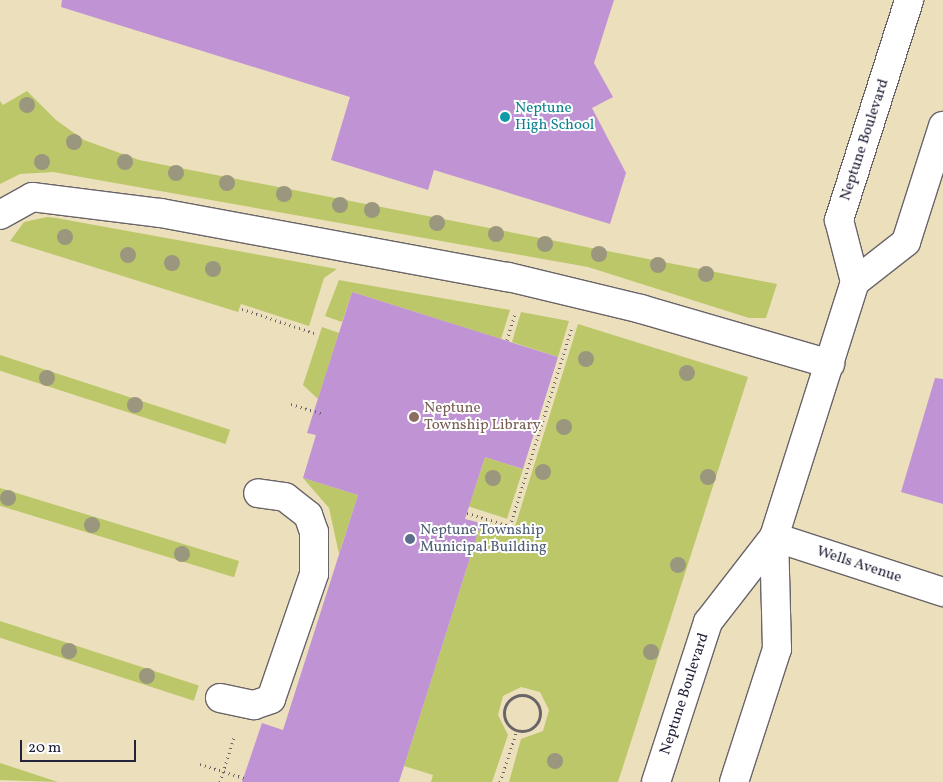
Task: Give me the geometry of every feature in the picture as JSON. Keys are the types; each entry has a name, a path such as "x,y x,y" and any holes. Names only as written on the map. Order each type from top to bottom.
{"street":[{"name":"Neptune Boulevard","path":"734,782 777,649 774,537 830,364 854,282 839,220 909,0"},
{"path":"854,282 906,242 943,126"},
{"path":"0,215 32,197 161,213 508,277 641,309 830,364"},
{"path":"220,698 254,705 271,699 314,574 314,532 308,515 285,497 258,493"},
{"name":"Neptune Boulevard","path":"656,782 708,622 774,537"},
{"name":"Wells Avenue","path":"774,537 943,592"}],"path":[{"path":"507,340 517,306"},
{"path":"242,309 314,332"},
{"path":"467,513 510,526 575,317"},
{"path":"291,404 323,414"},
{"path":"528,696 537,702 540,718 533,728 517,730 505,720 506,704 513,697 528,696"},
{"path":"500,782 517,730"},
{"path":"220,782 236,731"},
{"path":"200,764 244,778"}],"green space":[{"path":"27,91 56,120 84,140 139,160 777,284 766,318 749,318 588,267 53,172 20,174 0,184 0,101 3,105"},
{"path":"47,217 337,269 324,278 309,326 241,304 238,312 10,241 24,222"},
{"path":"339,280 510,310 501,339 352,292 342,322 325,316"},
{"path":"521,312 569,321 558,357 512,342"},
{"path":"578,324 748,377 618,782 509,782 521,739 543,731 549,710 540,692 521,687 503,696 498,715 508,735 492,782 431,782 433,775 404,766 481,523 513,533"},
{"path":"322,327 339,333 318,399 303,385"},
{"path":"0,355 230,430 226,444 0,371"},
{"path":"485,457 523,469 507,519 469,506"},
{"path":"303,478 358,495 339,554 329,508"},
{"path":"0,488 239,561 234,577 0,506"},
{"path":"0,621 199,686 194,701 0,638"},
{"path":"0,763 58,782 0,780"}],"building":[{"name":"Neptune High School","path":"62,0 614,0 594,63 613,97 592,108 626,173 610,224 434,170 428,190 331,160 350,97 61,7"},
{"name":"Neptune Township Municipal Building","path":"352,292 558,357 523,469 485,457 465,519 481,523 399,782 242,782 262,723 283,730 358,495 303,478 316,435 307,433"},
{"path":"935,378 943,379 943,504 901,492"}],"place":[{"name":"Neptune High School","path":"505,117"},
{"name":"Neptune Township Library","path":"414,417"},
{"name":"Neptune Township Municipal Building","path":"410,539"}]}
